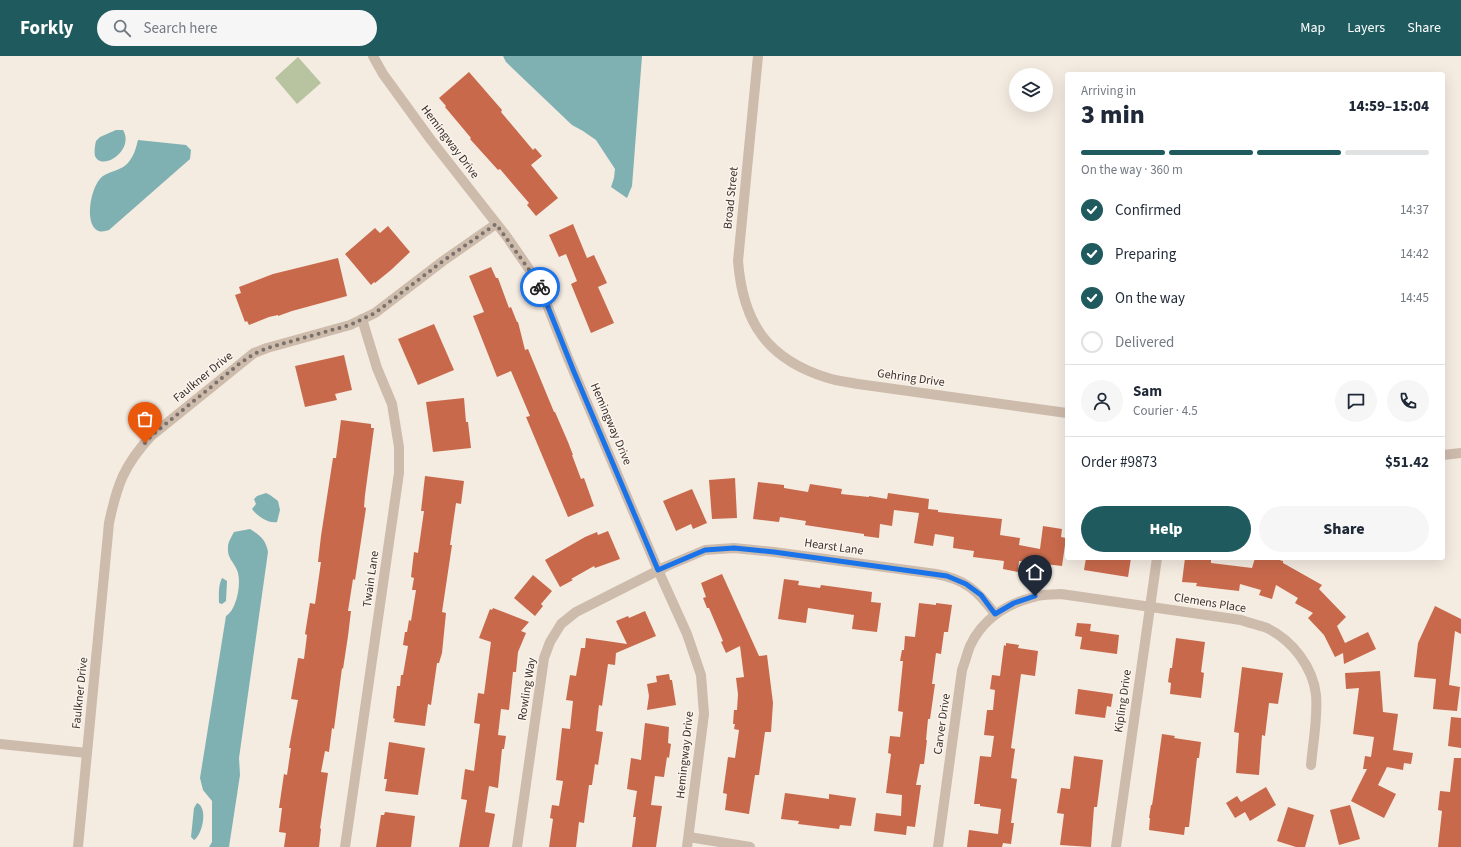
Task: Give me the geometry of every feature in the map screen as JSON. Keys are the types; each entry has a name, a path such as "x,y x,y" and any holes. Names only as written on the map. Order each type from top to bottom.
{"street":[{"name":"Hemingway Drive","path":"373,56 383,74 431,140 496,224 538,282 568,358 658,570 687,634 701,675 704,714 688,842"},
{"name":"Broad Street","path":"758,56 738,261 740,283 745,303 762,338"},
{"name":"Faulkner Drive","path":"78,847 109,524 115,494 129,463 151,436 239,364 254,354 267,348 350,325 375,313 443,261 496,224"},
{"name":"Twain Lane","path":"345,847 399,473 399,447 392,404 377,368 362,319"},
{"name":"Gehring Drive","path":"762,338 777,353 794,364 829,378 858,384 1065,413"},
{"path":"1445,456 1461,453"},
{"name":"Hearst Lane","path":"658,570 705,550 734,548 774,552 947,576 966,584 981,595 995,614"},
{"name":"Kipling Drive","path":"1116,847 1157,560"},
{"name":"Rowling Way","path":"517,847 544,658 550,642 561,624 576,612 658,570"},
{"name":"Clemens Place","path":"995,614 1014,603 1035,596 1061,594 1241,620 1267,628 1286,640 1300,655 1310,672 1316,694 1316,717 1311,766"},
{"name":"Carver Drive","path":"938,847 962,670 970,646 982,628 995,614"},
{"path":"0,744 87,753"},
{"path":"688,842 750,847"}],"green space":[{"path":"298,57 321,83 297,104 275,78"}],"water":[{"path":"503,56 642,56 632,186 627,198 611,187 615,169 596,140 572,125 506,62"},
{"path":"116,130 123,130 126,138 125,145 116,156 110,160 104,162 99,160 95,156 96,141 100,137"},
{"path":"138,140 186,145 191,150 190,159 109,230 98,231 93,226 90,214 93,192 99,180 103,176 123,167 128,163 136,149"},
{"path":"266,493 278,501 280,510 277,522 270,522 263,519 252,509 256,504 254,499 257,496"},
{"path":"250,529 262,538 266,544 268,552 239,758 240,775 229,847 209,847 212,842 212,801 203,790 200,778 226,616 230,613 236,602 239,588 237,570 229,557 228,545 234,532"},
{"path":"222,578 227,581 226,601 222,604 219,603 219,594"},
{"path":"197,803 200,805 202,810 203,821 200,832 194,840 191,837 194,808"}],"building":[{"path":"469,72 502,110 501,112 533,150 535,148 542,156 531,165 558,198 536,216 527,205 529,203 500,169 498,170 470,139 471,138 439,98"},
{"path":"573,224 587,258 594,255 607,283 598,287 614,323 591,333 571,284 577,281 566,254 559,257 549,235"},
{"path":"388,226 410,252 391,270 371,285 345,254 375,228 380,233"},
{"path":"338,258 347,296 278,316 269,317 249,325 247,321 245,322 235,295 241,293 239,287 273,274"},
{"path":"491,267 496,278 498,278 509,308 511,307 518,322 525,350 528,349 568,442 581,479 584,478 594,506 568,517 526,417 530,416 511,371 497,377 473,316 484,312 469,276"},
{"path":"434,324 454,370 418,385 398,339"},
{"path":"344,355 352,390 335,394 337,400 305,407 295,366"},
{"path":"464,398 466,422 468,422 471,448 433,452 426,402"},
{"path":"341,420 371,424 371,428 374,428 365,495 364,507 366,508 355,580 353,579 348,611 351,611 334,729 332,728 329,752 325,751 321,772 328,773 320,828 319,847 284,847 286,833 279,832 282,808 279,808 284,774 287,775 291,748 289,748 298,700 291,699 298,658 304,659 307,635 305,634 310,603 315,604 321,562 318,562 321,536 333,458 336,458"},
{"path":"425,476 464,481 461,504 456,503 450,545 452,545 442,612 446,613 442,653 439,663 437,663 431,705 428,704 425,726 394,722 395,719 393,718 397,686 400,686 408,646 403,645 405,632 407,632 409,620 411,621 416,590 412,590 414,578 411,577 414,552 418,553 424,511 421,511"},
{"path":"735,478 737,518 712,519 709,480"},
{"path":"758,482 784,485 784,488 808,492 810,484 842,489 841,494 887,499 888,493 929,499 928,509 938,510 938,512 1002,519 1000,535 1020,538 1019,545 1040,549 1043,526 1062,529 1061,537 1065,538 1065,545 1062,566 1019,561 1018,572 1003,569 1004,561 973,557 974,551 953,548 954,537 935,534 933,546 914,543 919,513 894,510 892,526 880,524 879,538 864,536 864,534 805,525 806,521 780,517 779,522 753,519"},
{"path":"692,489 707,523 693,529 691,524 676,531 663,501"},
{"path":"608,531 620,559 595,568 594,566 560,587 545,560 585,537 597,532 598,535"},
{"path":"1086,560 1131,560 1128,577 1084,570"},
{"path":"1185,560 1211,560 1211,563 1252,568 1254,560 1283,561 1283,563 1322,585 1319,589 1346,617 1337,626 1345,643 1368,632 1376,649 1344,664 1343,653 1335,657 1324,635 1308,618 1313,613 1295,603 1298,598 1276,585 1272,599 1259,595 1261,590 1240,584 1239,591 1196,586 1197,583 1182,582"},
{"path":"722,574 759,656 767,655 773,703 771,732 765,732 759,775 755,775 749,814 725,810 727,794 723,793 728,757 735,758 739,730 734,729 735,724 733,724 734,710 737,710 738,694 736,678 744,677 740,646 726,653 721,642 723,641 709,608 707,608 703,598 706,597 701,583"},
{"path":"533,575 552,591 541,604 543,606 535,616 514,598"},
{"path":"784,579 799,581 798,585 820,588 821,585 872,592 871,602 881,603 877,632 852,629 854,615 808,608 806,623 778,619"},
{"path":"919,603 952,605 948,632 944,632 941,654 936,653 932,684 935,684 930,719 928,719 924,764 920,764 916,785 921,785 915,827 907,826 906,835 874,831 876,813 901,816 902,795 886,793 891,754 888,753 890,736 900,737 903,712 898,711 903,661 900,661 902,650 904,650 905,636 915,637"},
{"path":"1435,606 1461,619 1461,634 1455,631 1449,685 1460,687 1457,711 1433,709 1436,679 1414,677 1418,643"},
{"path":"493,608 529,622 521,631 526,633 518,652 516,672 513,672 509,710 501,709 498,735 506,736 504,749 502,749 498,788 489,786 485,812 495,814 489,847 459,847 467,800 461,799 465,769 474,771 480,724 474,723 478,693 484,694 491,642 479,638 490,609 492,610"},
{"path":"645,611 656,636 616,653 615,665 608,664 602,706 599,705 596,731 603,732 598,765 595,764 592,785 589,785 584,823 579,822 576,847 549,847 553,819 550,818 552,805 559,806 563,781 556,780 562,728 570,729 573,701 566,700 570,675 576,676 581,648 585,648 586,638 627,644 616,621 628,616 629,618"},
{"path":"1077,623 1091,624 1090,631 1119,635 1117,654 1080,649 1082,637 1075,636"},
{"path":"1176,638 1205,642 1201,672 1204,673 1201,698 1170,694 1171,683 1168,682 1170,668 1172,668"},
{"path":"1006,643 1019,645 1018,648 1038,651 1035,676 1021,674 1011,748 1015,749 1011,778 1017,779 1011,823 1014,823 1011,844 1003,843 1002,847 967,847 969,830 998,834 1001,809 974,804 980,756 991,757 994,736 984,735 987,710 993,710 995,690 990,689 992,675 1000,676 1004,645 1006,646"},
{"path":"1242,667 1283,673 1278,704 1269,703 1265,736 1262,735 1259,775 1236,773 1239,733 1234,732"},
{"path":"1380,671 1383,712 1398,714 1393,750 1413,753 1411,764 1404,763 1403,770 1387,767 1378,785 1396,794 1384,818 1351,801 1367,769 1363,769 1365,756 1371,757 1374,737 1353,734 1359,688 1346,689 1345,673"},
{"path":"669,674 670,680 672,680 676,705 647,710 649,696 647,684 657,682 656,676"},
{"path":"1078,689 1113,694 1111,707 1107,706 1105,718 1075,714"},
{"path":"1451,717 1461,718 1461,748 1448,746"},
{"path":"645,723 669,727 668,743 671,744 669,758 667,757 664,777 655,776 651,805 662,806 656,847 632,847 636,817 633,817 637,791 627,789 631,758 641,760"},
{"path":"1162,734 1175,736 1174,738 1201,742 1199,758 1197,758 1189,827 1185,827 1184,835 1149,830 1149,818"},
{"path":"389,742 425,748 418,795 385,791 387,779 384,779"},
{"path":"1074,756 1103,760 1097,807 1094,807 1091,847 1060,845 1064,814 1057,813 1061,788 1070,789"},
{"path":"1454,758 1461,758 1461,847 1438,847 1442,811 1438,810 1440,791 1450,792"},
{"path":"1266,787 1276,805 1250,821 1245,812 1235,818 1226,803 1237,796 1241,802"},
{"path":"785,793 829,799 829,794 856,798 851,826 840,825 839,829 798,824 799,821 781,819"},
{"path":"1350,805 1360,839 1339,845 1330,810"},
{"path":"1288,807 1314,815 1305,847 1296,847 1277,841"},
{"path":"385,812 415,816 411,847 376,847 381,815 384,815"}],"way so far":[{"path":"145,443 151,436 239,364 254,354 267,348 350,325 375,313 443,261 496,224 538,282 540,287"}],"route":[{"path":"540,287 574,372 658,570 705,550 734,548 774,552 947,576 966,584 981,595 995,614 1014,603 1035,596"}]}
